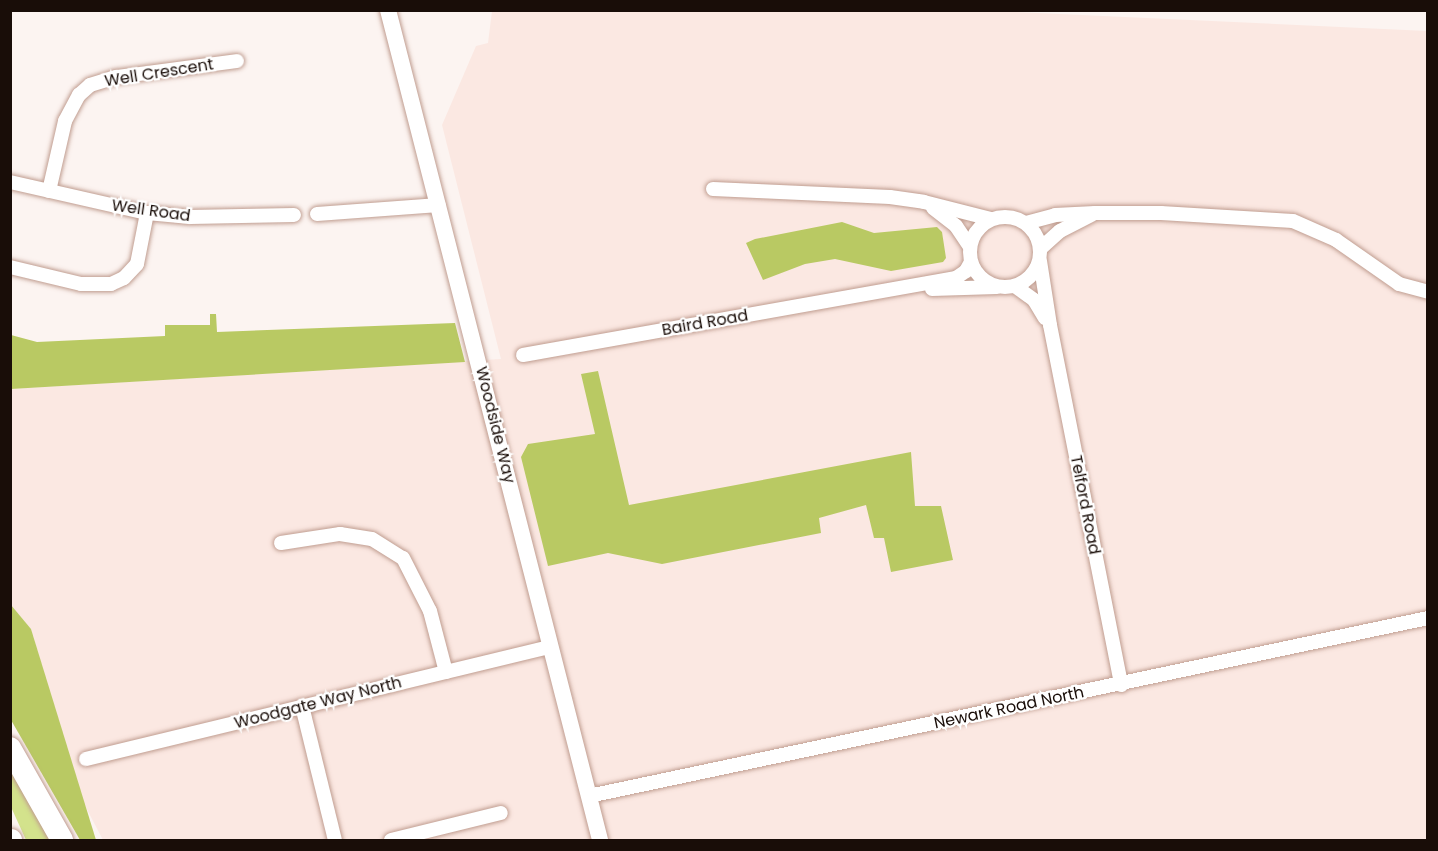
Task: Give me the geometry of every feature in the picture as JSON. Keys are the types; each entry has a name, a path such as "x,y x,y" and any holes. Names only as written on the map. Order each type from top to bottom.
{"highway":[{"path":"10,748 62,840"}],"street":[{"name":"Woodside Way","path":"388,10 600,840"},
{"name":"Well Crescent","path":"49,191 65,121 79,95 90,85 117,77 237,61"},
{"name":"Well Road","path":"10,182 147,213 190,217 294,215"},
{"path":"713,189 890,197 924,202 992,219"},
{"path":"924,202 956,226 970,247"},
{"path":"317,214 439,205"},
{"path":"10,267 81,284 97,285 117,281 124,278 137,264 147,213"},
{"path":"1026,223 1055,215 1095,213 1161,213 1293,221 1336,240 1399,284 1428,292"},
{"path":"1040,255 1033,230 1026,223 1008,216 992,219 981,226 970,247 971,262 982,278 999,287 1015,286 1031,277 1040,255 1060,231 1095,213"},
{"name":"Telford Road","path":"1040,255 1050,325 1121,685"},
{"name":"Baird Road","path":"523,355 956,278 966,271 971,262"},
{"name":"Telford Road","path":"1015,286 1034,300 1050,325"},
{"name":"Baird Road","path":"887,290 999,287"},
{"path":"281,543 340,534 372,539 403,558 430,611 446,672"},
{"name":"Newark Road North","path":"590,796 1428,618"},
{"name":"Woodgate Way North","path":"86,759 550,646"},
{"path":"302,706 335,840"},
{"path":"391,840 501,813"}],"shaded area":[{"path":"975,10 1427,31 1427,840 103,840 81,798 31,629 11,605 11,389 501,359 442,125 476,46 488,43 492,11"}],"green space":[{"path":"842,222 874,233 937,227 942,232 946,258 943,262 891,271 835,259 805,264 763,280 746,243 755,239"},
{"path":"210,314 216,314 217,332 455,323 465,362 11,389 11,335 37,342 165,336 165,325 210,325"},
{"path":"598,371 629,505 911,452 915,506 941,506 953,560 891,572 884,538 874,538 866,505 819,518 821,533 662,564 608,553 548,566 521,457 528,444 595,434 581,374"},
{"path":"11,605 31,629 96,840 80,840 11,720"},
{"path":"11,762 57,840 26,840 11,807"}]}
